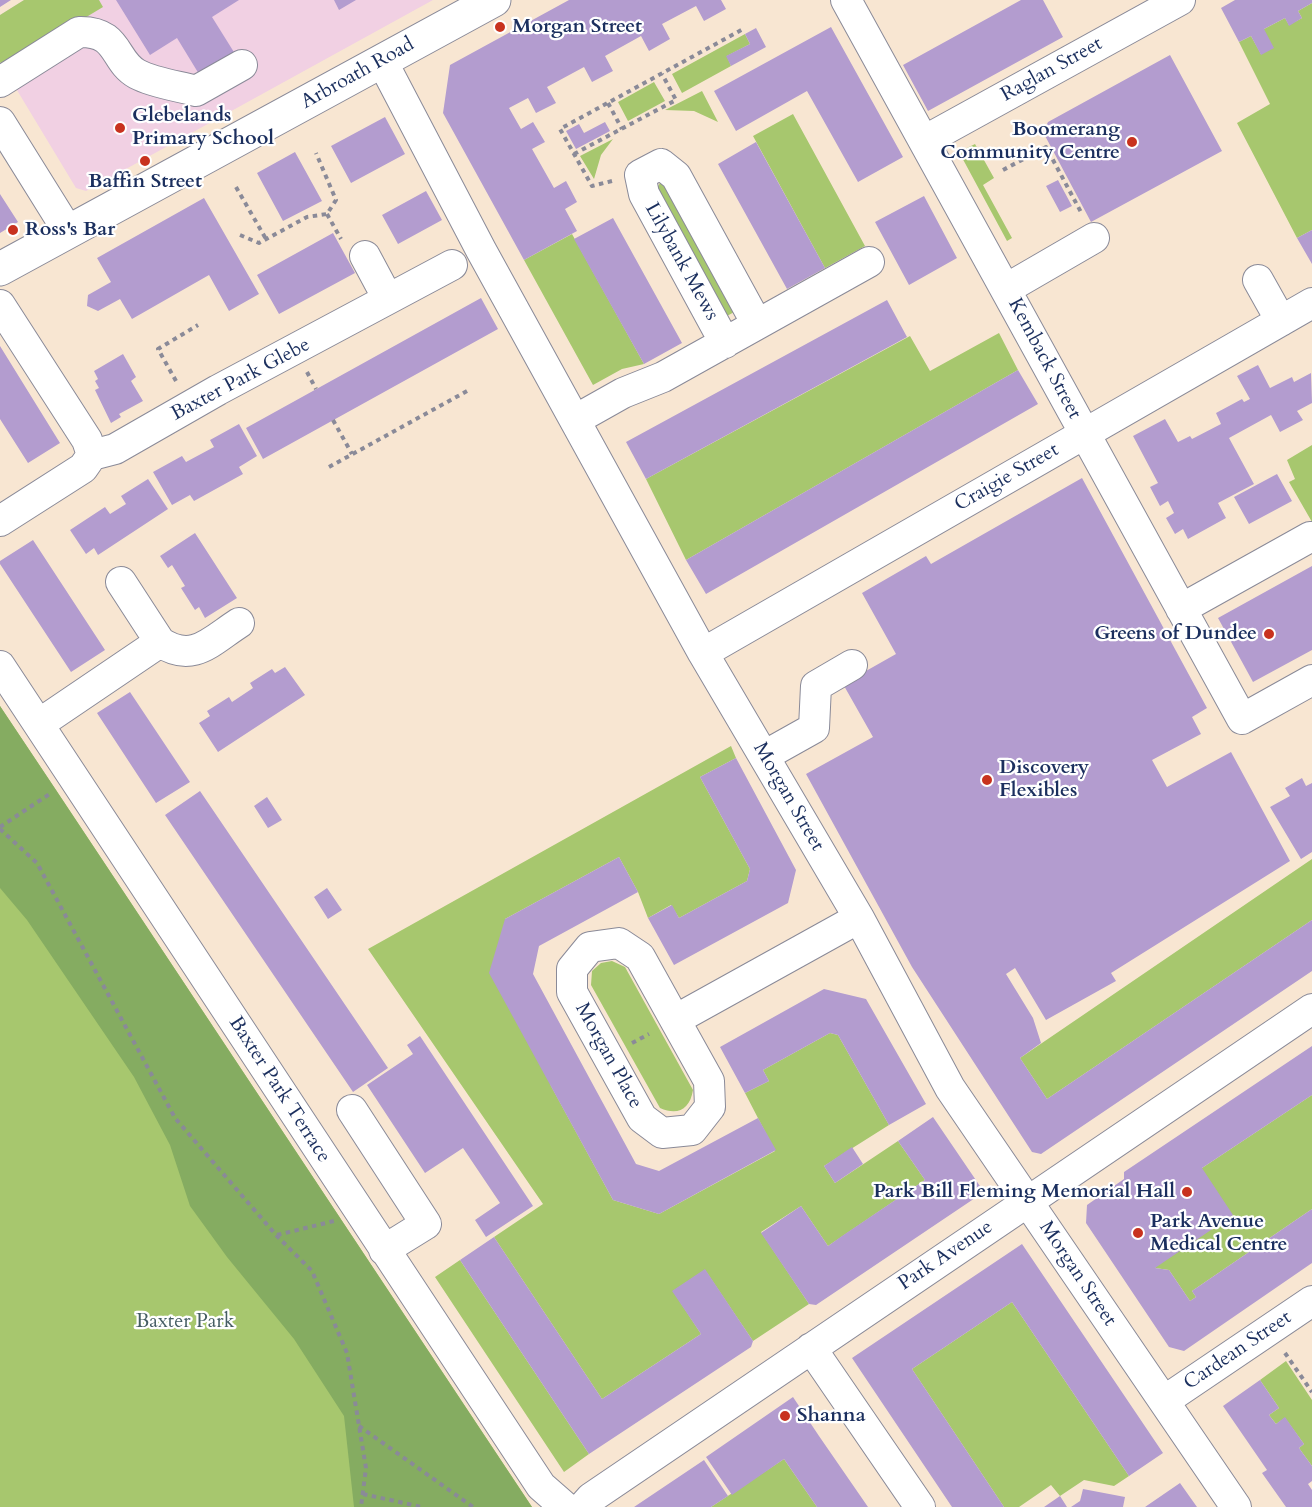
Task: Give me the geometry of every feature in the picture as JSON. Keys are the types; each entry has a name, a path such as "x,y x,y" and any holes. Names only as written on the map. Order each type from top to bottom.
{"main road":[{"name":"Arbroath Road","path":"0,269 494,0"}],"street":[{"name":"Kemback Street","path":"846,0 1242,719 1312,680"},
{"name":"Raglan Street","path":"924,141 1180,0"},
{"path":"0,82 80,32 94,32 108,40 136,74 196,91 242,65"},
{"name":"Morgan Street","path":"382,61 703,653 859,918 950,1088 1236,1507"},
{"path":"0,122 68,231"},
{"name":"Lilybank Mews","path":"725,343 644,194 640,176 661,164 676,176 758,324"},
{"path":"1006,289 1094,238"},
{"path":"365,256 388,299"},
{"name":"Lilybank Mews","path":"575,420 725,343 869,262"},
{"name":"Baxter Park Glebe","path":"92,455 115,449 452,265"},
{"path":"1258,280 1296,312"},
{"path":"0,305 87,440 92,455 83,468 0,521"},
{"name":"Craigie Street","path":"703,653 1296,312"},
{"path":"1181,609 1310,537"},
{"path":"121,582 160,642 174,651 193,653 240,623"},
{"path":"39,724 160,642"},
{"path":"764,756 814,728 816,686 852,665"},
{"name":"Baxter Park Terrace","path":"0,666 540,1486 565,1506"},
{"path":"675,1020 859,918"},
{"name":"Morgan Place","path":"619,943 640,957 675,1020 709,1081 710,1107 692,1130 662,1133 642,1118 572,992 572,969 590,947 619,943"},
{"name":"Park Avenue","path":"565,1506 591,1498 1027,1200 1312,1009"},
{"path":"352,1110 426,1224 384,1250"},
{"name":"Cardean Street","path":"1164,1401 1312,1301"},
{"path":"811,1348 920,1507"}],"path":[{"path":"640,176 592,186 560,129 745,28"},
{"path":"574,154 676,100 662,74"},
{"path":"608,103 622,129"},
{"path":"1003,170 1046,147 1094,238"},
{"path":"240,236 259,243 307,217 327,213 336,200 316,153"},
{"path":"236,187 266,239"},
{"path":"190,407 158,349 198,326"},
{"path":"329,467 469,390"},
{"path":"333,420 352,454"},
{"path":"56,790 0,828 37,863 175,1118 276,1235 312,1271 347,1353 366,1468 361,1507"},
{"path":"608,1057 675,1020"},
{"path":"276,1235 341,1220"},
{"path":"1269,1330 1312,1392"},
{"path":"359,1426 473,1507"},
{"path":"363,1494 422,1507"}],"shaded area":[{"name":"Glebelands Primary School","path":"24,0 433,0 86,191 76,188 0,62 0,15"}],"green space":[{"path":"24,0 99,0 103,7 3,67 0,62 0,15"},
{"path":"1312,3 1312,230 1297,238 1237,123 1270,104 1239,42 1251,36 1261,54 1264,29 1285,18 1289,25 1302,18 1298,11"},
{"path":"745,34 750,44 727,56 731,66 682,93 672,74"},
{"path":"654,82 665,101 628,121 618,102"},
{"path":"702,91 718,122 694,111 665,110"},
{"path":"793,114 865,246 825,268 753,136"},
{"path":"613,139 601,155 594,179 580,156"},
{"path":"975,144 994,178 983,185 1012,238 1007,241 959,152"},
{"path":"660,183 665,183 736,311 727,316 657,188"},
{"path":"572,234 644,364 622,369 593,385 524,260"},
{"path":"999,333 1018,370 686,560 646,479 910,336 930,371"},
{"path":"1312,445 1312,522 1289,482 1295,479 1287,460"},
{"name":"Baxter Park","path":"0,706 56,790 532,1507 0,1507"},
{"path":"0,706 532,1507 354,1507 344,1416 294,1339 227,1257 190,1206 170,1145 134,1077 27,920 0,888"},
{"path":"731,746 736,758 700,777 750,869 747,881 679,918 671,905 648,918 638,892 619,857 505,919 551,1086 613,1200 659,1214 775,1151 745,1093 769,1081 763,1070 830,1033 838,1035 889,1125 824,1166 835,1183 898,1141 925,1180 828,1246 801,1206 761,1232 809,1304 753,1341 705,1270 673,1291 701,1334 602,1399 494,1237 543,1204 368,949"},
{"path":"1312,859 1312,920 1047,1099 1020,1058"},
{"path":"612,961 625,967 693,1090 689,1102 678,1111 660,1108 591,985 592,971 601,963"},
{"path":"1312,1095 1312,1209 1192,1291 1196,1297 1190,1301 1169,1270 1155,1268 1202,1168"},
{"path":"460,1260 589,1454 564,1472 435,1277"},
{"path":"1012,1302 1129,1476 1114,1486 1084,1480 1060,1496 1051,1485 1019,1507 1004,1507 912,1369"},
{"path":"1286,1361 1312,1400 1312,1466 1299,1448 1304,1444 1285,1418 1276,1424 1269,1415 1279,1408 1260,1380"},
{"path":"784,1459 817,1507 711,1507"}],"building":[{"path":"0,0 11,0 0,7"},
{"name":"Glebelands Primary School","path":"116,0 239,0 212,17 237,57 202,79 177,38 150,55"},
{"path":"334,0 356,0 339,10"},
{"path":"569,0 721,0 726,9 704,21 696,6 662,24 670,39 649,51 641,36 605,56 613,71 592,82 584,67 547,87 556,103 536,113 528,98 509,108 521,129 533,122 545,142 532,149 554,188 566,181 577,202 565,209 577,231 524,260 443,113 450,65"},
{"path":"1021,0 1043,0 1063,37 928,111 903,65"},
{"path":"1235,0 1312,0 1312,3 1298,11 1302,18 1289,26 1285,18 1264,29 1274,48 1261,55 1251,36 1239,42 1221,8"},
{"path":"831,27 903,157 858,182 807,91 736,131 714,91"},
{"path":"756,28 766,47 731,66 726,56 750,44 745,34"},
{"name":"Boomerang Community Centre","path":"1170,55 1222,151 1091,222 1043,132 1048,122"},
{"path":"385,117 405,154 351,183 331,146"},
{"path":"605,122 610,131 576,149 566,131 579,124 584,133"},
{"path":"756,142 825,268 787,289 718,164"},
{"path":"295,152 322,201 283,221 257,173"},
{"path":"1058,180 1072,206 1060,212 1046,186"},
{"path":"426,191 442,220 398,244 382,215"},
{"path":"0,194 18,222 0,233"},
{"path":"924,196 957,258 909,285 875,222"},
{"path":"204,198 259,294 229,311 209,275 132,319 120,299 98,311 87,306 88,295 111,282 97,258"},
{"path":"613,218 682,343 644,364 574,239"},
{"path":"1312,230 1312,264 1297,238"},
{"path":"333,233 355,273 279,314 257,275"},
{"path":"481,298 498,329 263,459 246,428"},
{"path":"887,300 907,337 646,479 626,442"},
{"path":"0,346 60,443 28,463 0,419"},
{"path":"123,354 136,377 131,381 143,401 119,414 121,417 111,423 95,390 99,388 95,381 98,379 94,371"},
{"path":"1258,365 1270,388 1292,377 1294,382 1311,373 1312,403 1297,411 1303,420 1280,432 1271,415 1229,438 1254,484 1218,503 1226,518 1188,539 1183,529 1175,534 1166,518 1174,513 1168,501 1160,506 1150,487 1158,483 1133,436 1165,419 1178,442 1190,436 1192,439 1221,424 1216,413 1242,399 1244,402 1250,399 1237,376"},
{"path":"1018,370 1038,404 706,594 686,560"},
{"path":"239,424 257,456 239,467 243,474 194,501 190,495 172,505 153,472 182,456 186,462 214,447 210,440"},
{"path":"1277,474 1292,501 1249,524 1234,497"},
{"name":"Discovery Flexibles","path":"1082,478 1207,708 1192,717 1201,734 1152,760 1167,787 1231,752 1290,861 1111,973 1116,981 1046,1020 1015,968 1006,974 1033,1018 1041,1043 1020,1058 1047,1099 1312,920 1312,971 1041,1154 1032,1152 912,967 806,774 873,737 843,684 896,654 862,593 926,556 931,564"},
{"path":"148,479 168,509 98,555 94,548 86,554 70,530 105,507 110,514 126,504 121,496"},
{"path":"195,533 237,598 205,618 199,607 195,610 181,588 185,586 172,565 168,568 160,556"},
{"path":"33,540 105,650 71,672 0,564 0,561"},
{"name":"Greens of Dundee","path":"1312,566 1312,650 1253,682 1218,618"},
{"path":"285,667 305,695 218,752 199,723 210,716 207,711 229,697 232,702 253,688 250,683 272,669 275,673"},
{"path":"130,692 190,782 156,803 97,713"},
{"path":"736,758 796,870 788,903 674,965 648,918 672,905 679,918 747,881 750,869 700,777"},
{"path":"1302,778 1306,786 1312,783 1312,852 1301,859 1270,807 1290,796 1285,788"},
{"path":"200,791 388,1068 353,1092 165,815"},
{"path":"267,797 282,820 268,828 254,806"},
{"path":"619,857 638,892 539,946 533,974 636,1164 659,1171 758,1118 776,1150 659,1214 613,1200 489,973 505,919"},
{"path":"327,888 342,910 328,919 314,897"},
{"path":"824,989 866,999 926,1104 889,1125 838,1035 830,1033 763,1070 769,1081 745,1093 720,1047"},
{"path":"420,1036 533,1206 486,1237 475,1220 500,1203 463,1148 425,1173 367,1085 413,1054 407,1045"},
{"path":"1312,1046 1312,1095 1202,1168 1233,1215 1155,1268 1169,1270 1190,1301 1196,1297 1192,1291 1312,1209 1312,1263 1184,1351 1169,1347 1086,1223 1087,1205 1124,1179 1124,1172"},
{"path":"933,1117 984,1192 816,1305 809,1304 761,1233 801,1206 828,1246 925,1180 898,1141"},
{"path":"852,1147 863,1164 835,1183 824,1166"},
{"path":"494,1237 602,1399 701,1334 672,1291 705,1269 753,1341 751,1347 589,1454 460,1260"},
{"path":"1022,1244 1163,1453 1129,1476 1012,1302 912,1369 1004,1507 952,1507 852,1358"},
{"path":"1260,1380 1279,1408 1269,1415 1276,1424 1285,1417 1304,1444 1299,1448 1312,1466 1312,1481 1308,1484 1312,1490 1312,1507 1286,1507 1262,1473 1267,1470 1223,1406"},
{"path":"793,1397 868,1507 817,1507 784,1459 732,1495 706,1457"},
{"path":"704,1460 728,1496 711,1507 634,1507"},
{"path":"1180,1483 1197,1507 1145,1507"},
{"path":"1083,1489 1125,1497 1123,1507 1071,1507 1080,1501"},
{"path":"1060,1496 1067,1507 1044,1507"}],"place":[{"name":"Morgan Street","path":"500,27"},
{"name":"Glebelands Primary School","path":"120,128"},
{"name":"Boomerang Community Centre","path":"1132,142"},
{"name":"Baffin Street","path":"145,161"},
{"name":"Ross's Bar","path":"13,230"},
{"name":"Greens of Dundee","path":"1269,634"},
{"name":"Discovery Flexibles","path":"987,780"},
{"name":"Park Bill Fleming Memorial Hall","path":"1187,1192"},
{"name":"Park Avenue Medical Centre","path":"1138,1233"},
{"name":"Shanna","path":"785,1416"}]}
